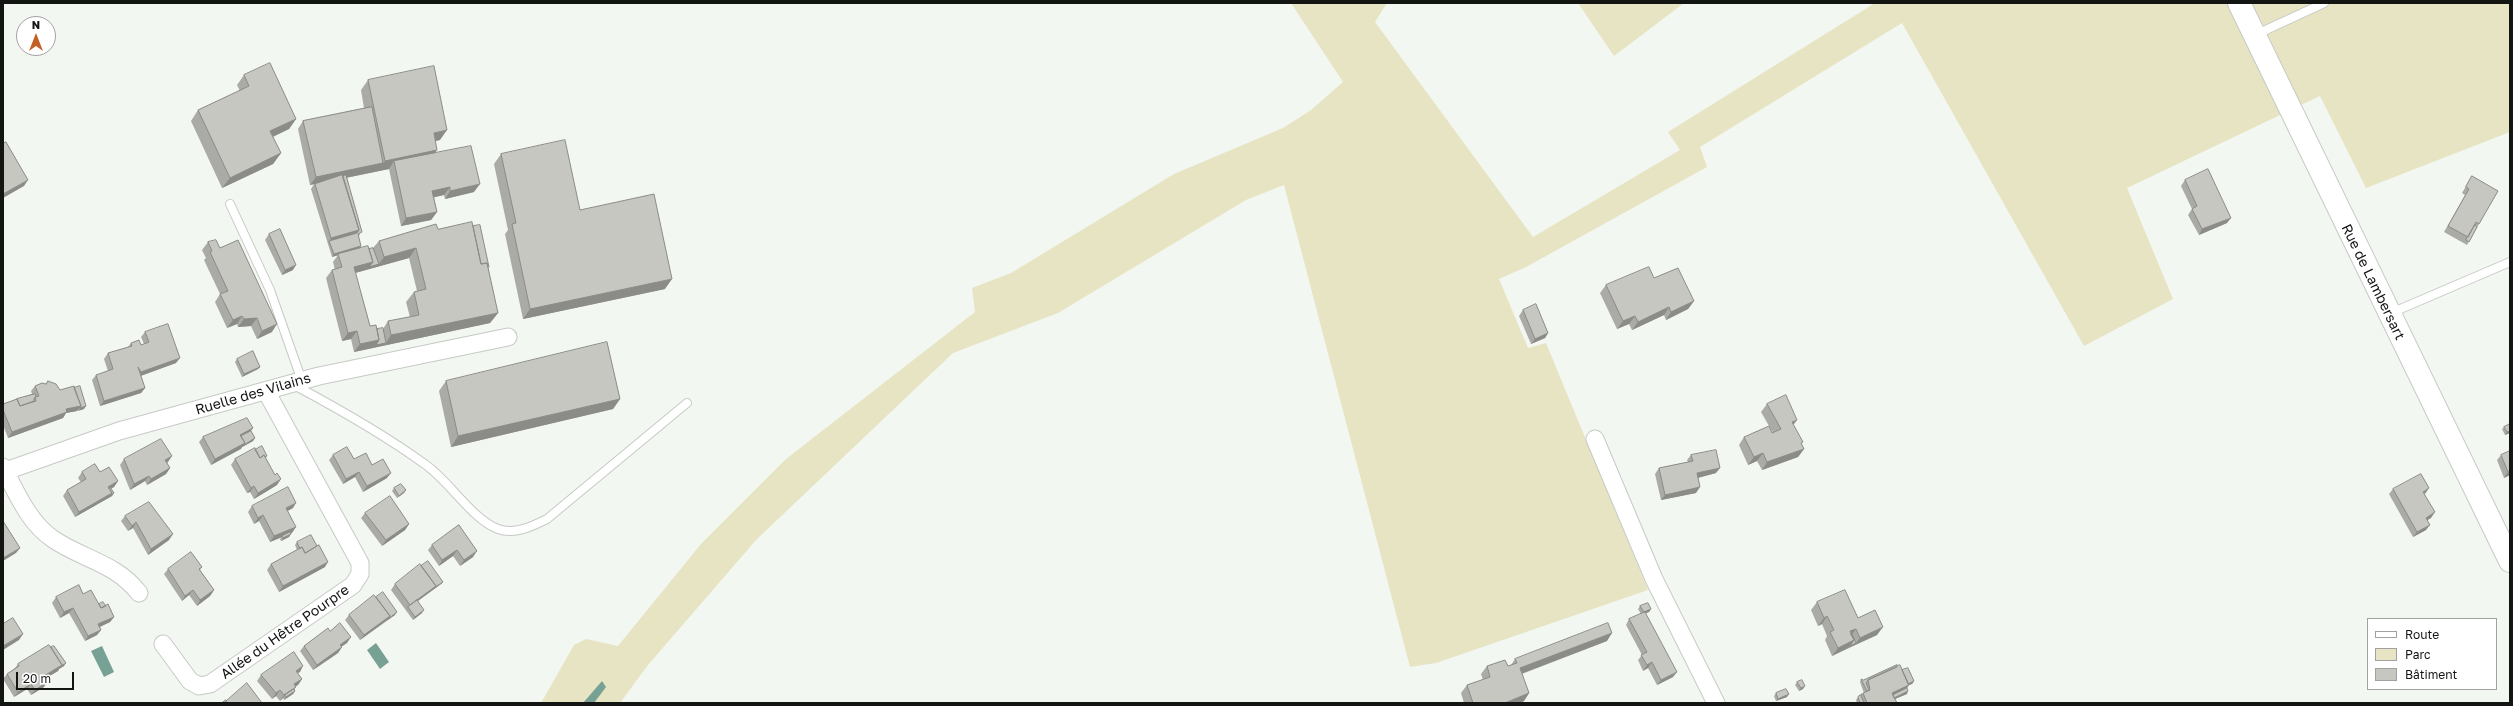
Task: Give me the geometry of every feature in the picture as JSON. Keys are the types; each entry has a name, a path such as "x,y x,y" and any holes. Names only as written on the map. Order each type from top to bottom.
{"main road":[{"name":"Rue de Lambersart","path":"2239,3 2388,314 2510,561"}],"street":[{"name":"Ruelle des Vilains","path":"4,470 119,431 297,382 508,337"},
{"name":"Allée du Hêtre Pourpre","path":"163,644 190,681 199,686 204,686 353,585 360,574 360,563 266,391"},
{"path":"1594,439 1654,579 1716,703"},
{"path":"4,470 23,505 47,534 61,544 118,571 139,592"}],"lane":[{"path":"2254,36 2324,3"},
{"path":"230,204 270,290 297,382 329,404 426,464 447,481 487,524 500,530 525,530 547,519 687,403"},
{"path":"2388,314 2510,262"}],"green space":[{"path":"1291,3 1387,3 1375,22 1533,237 1680,150 1668,132 1875,3 2510,3 2510,132 2366,188 2320,96 2127,188 2173,299 2084,346 1902,23 1700,147 1707,167 1526,267 1499,279 1528,348 1546,343 1648,590 1436,663 1410,667 1284,185 1246,200 1058,313 953,353 756,540 648,665 620,703 541,703 574,645 586,639 618,646 701,544 786,459 975,312 972,288 1011,273 1174,174 1283,128 1311,110 1343,82"},
{"path":"1578,3 1684,3 1614,56"}],"shaded area":[{"path":"376,643 389,662 380,669 367,650"},
{"path":"102,646 114,672 104,677 91,651"},
{"path":"602,681 606,687 594,703 583,703"}],"building":[{"path":"270,63 296,119 270,131 281,153 230,178 198,110 249,86 244,75"},
{"path":"434,66 447,130 434,133 437,150 385,161 368,80"},
{"path":"372,107 383,163 316,177 303,121"},
{"path":"565,140 580,210 654,194 672,279 530,309 512,224 516,223 501,154"},
{"path":"6,142 28,180 3,194 3,144"},
{"path":"471,146 480,184 450,191 450,187 432,191 437,212 406,218 394,161"},
{"path":"2208,169 2231,218 2202,229 2192,209 2197,206 2185,180"},
{"path":"342,175 359,230 331,238 315,184"},
{"path":"346,175 362,232 358,234 361,246 334,254 329,241 357,233 359,230 343,176"},
{"path":"2472,176 2498,191 2479,224 2476,222 2468,237 2448,226 2469,189 2466,187"},
{"path":"472,222 481,264 487,263 498,313 391,335 388,321 419,315 414,292 426,289 416,248 384,257 379,241 436,224 438,229"},
{"path":"480,225 489,267 487,263 481,264 473,226"},
{"path":"2475,225 2477,227 2469,242 2466,240"},
{"path":"280,229 296,265 285,270 269,234"},
{"path":"216,240 220,248 238,240 277,324 262,331 257,318 244,319 242,316 233,320 220,294 228,291 210,252 212,251 208,242"},
{"path":"368,246 373,262 354,267 370,326 376,325 379,340 360,344 357,331 348,333 332,270 342,267 338,254"},
{"path":"373,248 379,264 369,267 373,262 369,249"},
{"path":"1649,267 1654,278 1678,268 1694,301 1671,312 1669,307 1638,322 1635,316 1623,321 1606,285"},
{"path":"1536,304 1548,333 1535,339 1523,310"},
{"path":"168,324 180,358 141,372 138,367 145,388 104,401 96,375 113,369 108,353 132,346 131,343 139,340 141,345 149,342 145,332"},
{"path":"383,328 386,343 376,345 379,340 377,329"},
{"path":"607,342 620,399 458,436 446,381"},
{"path":"253,351 260,367 244,374 237,359"},
{"path":"48,381 56,384 60,390 74,386 81,406 66,409 67,412 12,432 3,410 3,404 17,399 20,406 36,401 35,397 39,396 35,386 42,383 46,384"},
{"path":"80,386 86,406 80,408 81,406 74,388"},
{"path":"35,394 36,396 34,401 20,406 17,399"},
{"path":"1786,395 1797,420 1792,422 1803,442 1801,443 1804,449 1767,462 1763,453 1754,457 1744,437 1769,426 1772,433 1781,429 1767,404"},
{"path":"247,418 253,428 240,435 245,443 215,459 203,437"},
{"path":"2510,424 2510,431 2507,432 2504,427"},
{"path":"251,431 255,438 244,445 245,443 241,436"},
{"path":"161,439 172,456 165,460 170,468 151,479 149,476 134,484 124,459"},
{"path":"262,446 267,456 265,457 264,455 260,458 255,450"},
{"path":"347,447 354,459 366,453 372,465 383,459 391,473 367,486 359,472 346,479 333,455"},
{"path":"255,448 260,458 264,455 275,475 277,473 281,479 258,493 254,486 251,488 235,459"},
{"path":"1716,450 1720,468 1697,473 1700,487 1665,495 1659,468 1693,461 1691,455"},
{"path":"2510,451 2510,471 2508,472 2501,455"},
{"path":"95,464 100,472 109,467 118,481 108,487 112,493 79,512 67,490 86,479 82,472"},
{"path":"2421,474 2429,488 2423,492 2435,512 2426,518 2430,525 2417,532 2393,489"},
{"path":"401,484 406,490 399,496 394,488"},
{"path":"110,487 114,493 110,496 112,493 109,488"},
{"path":"288,487 296,503 286,508 296,527 274,536 263,515 258,518 252,506"},
{"path":"390,496 409,524 386,540 365,513"},
{"path":"149,502 173,534 151,549 136,522 132,526 125,516"},
{"path":"3,521 20,548 3,558"},
{"path":"459,525 477,551 464,560 457,550 442,560 432,545"},
{"path":"290,532 291,534 283,538 282,536"},
{"path":"311,535 317,546 305,553 302,547 300,549 297,542"},
{"path":"319,545 328,562 283,586 271,564 302,547 305,553"},
{"path":"191,552 202,567 199,569 214,590 200,600 193,590 185,596 168,569"},
{"path":"428,561 443,582 434,588 436,586 421,566"},
{"path":"420,564 436,586 410,605 395,584"},
{"path":"79,585 83,594 91,590 101,608 108,604 114,617 98,624 101,630 88,636 73,608 64,612 56,597"},
{"path":"1845,590 1858,618 1875,610 1883,627 1860,638 1856,629 1850,631 1854,640 1838,648 1830,632 1834,630 1827,616 1824,618 1817,602"},
{"path":"383,592 397,612 388,619 390,616 376,597"},
{"path":"374,595 390,616 364,635 349,615"},
{"path":"417,600 424,610 415,617 408,607"},
{"path":"103,602 106,606 101,608 99,604"},
{"path":"1648,603 1651,609 1644,612 1640,606"},
{"path":"1645,612 1677,672 1661,680 1652,662 1647,665 1641,655 1647,652 1629,619"},
{"path":"13,618 23,634 3,646 3,624"},
{"path":"340,623 351,637 340,645 342,647 317,665 304,646 328,628 330,631"},
{"path":"1608,623 1612,633 1520,668 1529,693 1505,703 1473,703 1467,685 1490,677 1487,666 1505,660 1508,666 1517,663 1515,659"},
{"path":"1851,634 1856,643 1850,646 1854,640"},
{"path":"49,645 62,665 44,676 47,682 35,690 31,684 18,692 7,674 19,666 18,664"},
{"path":"54,646 66,663 61,666 62,665 51,647"},
{"path":"294,652 303,666 296,671 302,679 294,684 296,687 284,695 280,690 276,693 261,675"},
{"path":"1897,665 1897,667 1868,680 1866,683 1869,690 1867,691 1861,679 1863,680"},
{"path":"1900,665 1909,685 1892,693 1897,703 1867,703 1863,693 1870,690 1868,680"},
{"path":"1908,668 1914,681 1908,684 1902,670"},
{"path":"1802,680 1805,686 1801,688 1797,682"},
{"path":"247,683 262,703 224,703"},
{"path":"1907,688 1908,691 1894,698 1893,695"},
{"path":"294,689 295,691 286,697 285,695"},
{"path":"1786,689 1789,694 1778,699 1776,693"},
{"path":"1862,694 1861,696 1864,703 1860,703 1858,697"}]}
